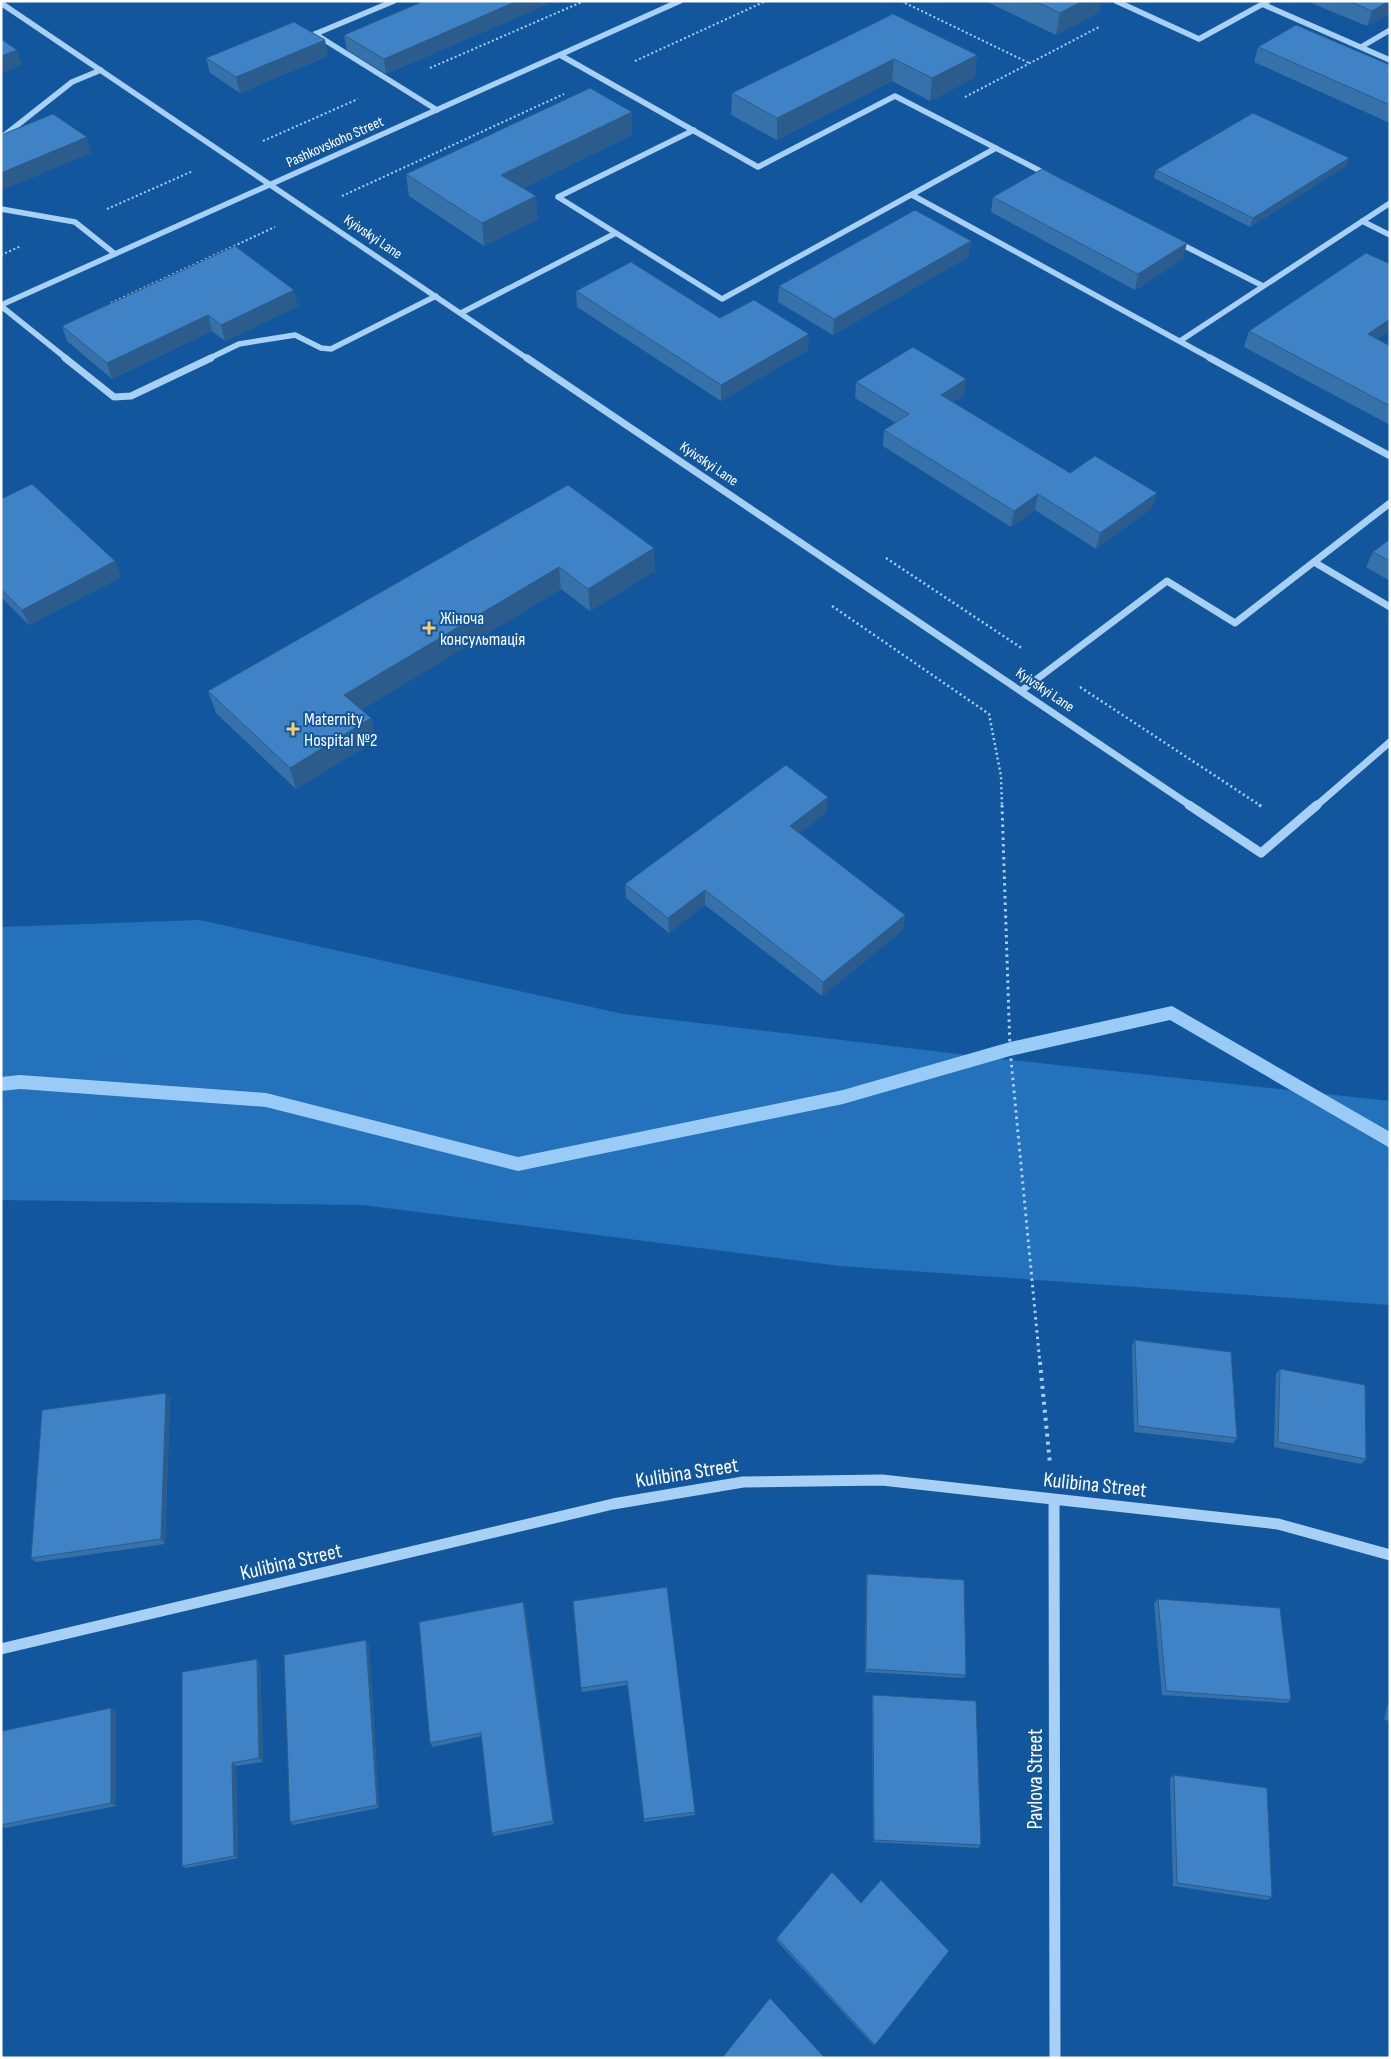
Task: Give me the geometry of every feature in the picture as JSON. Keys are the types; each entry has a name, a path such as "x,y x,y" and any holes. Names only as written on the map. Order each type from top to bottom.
{"street":[{"name":"Pashkovskoho Street","path":"1,306 680,1"},
{"path":"1116,1 1199,39 1268,1"},
{"name":"Kyivskyi Lane","path":"1,3 1261,853 1390,742"},
{"path":"1262,4 1390,60"},
{"path":"560,55 758,167 895,96 1056,179"},
{"path":"1,138 72,82 101,70"},
{"path":"912,195 1390,456"},
{"path":"1180,341 1390,203"},
{"path":"1,209 75,222"},
{"path":"1362,222 1390,235"},
{"path":"461,313 616,233"},
{"path":"1168,237 1263,286"},
{"path":"1,306 114,396 122,398 131,396 239,344 247,342 295,335 301,336 321,350 331,349 436,296"},
{"path":"1021,691 1167,581 1235,623 1390,503"},
{"path":"1314,562 1390,606"},
{"name":"Kulibina Street","path":"1,1650 613,1504 743,1482 882,1480 1278,1524 1390,1555"},
{"name":"Pavlova Street","path":"1054,1499 1055,2058"}],"lane":[{"path":"394,1 315,34 437,110"},
{"path":"1361,47 1390,30"},
{"path":"694,130 558,197 722,299 996,148"},
{"path":"75,222 115,254"}],"path":[{"path":"1,255 584,1"},
{"path":"110,303 766,1"},
{"path":"902,1 1030,63"},
{"path":"932,115 1133,9"},
{"path":"989,714 1001,776 1010,1049 1054,1499"}],"shaded area":[{"path":"200,920 623,1014 992,1058 1390,1101 1390,1305 840,1266 363,1205 1,1200 1,927"}],"building":[{"path":"424,1 517,1 384,59 344,35"},
{"path":"1035,1 1082,1 1060,13"},
{"path":"1349,1 1389,1 1372,11"},
{"path":"893,14 977,55 932,78 894,59 777,118 732,93"},
{"path":"294,22 325,40 236,77 206,58"},
{"path":"1296,25 1390,65 1390,105 1258,47"},
{"path":"1,39 17,50 1,56"},
{"path":"590,88 632,112 501,175 536,196 482,223 406,174"},
{"path":"1253,113 1349,158 1253,218 1156,170"},
{"path":"53,114 87,137 1,173 1,135"},
{"path":"1042,169 1187,243 1138,274 993,197"},
{"path":"915,210 971,241 834,319 779,286"},
{"path":"235,246 294,290 221,325 208,315 107,363 62,326"},
{"path":"1366,253 1390,264 1390,319 1368,334 1390,346 1390,406 1249,331"},
{"path":"631,262 720,318 754,300 809,334 721,385 576,291"},
{"path":"913,347 966,379 941,395 1070,473 1095,456 1157,493 1100,533 1038,494 1014,511 884,430 909,414 856,382"},
{"path":"32,484 115,561 22,610 1,589 1,499"},
{"path":"568,485 654,548 588,589 559,567 344,695 371,718 290,768 208,691"},
{"path":"1390,539 1390,561 1373,552"},
{"path":"786,765 828,797 790,826 905,915 823,982 705,890 668,918 625,884"},
{"path":"1135,1340 1231,1352 1237,1438 1138,1426"},
{"path":"1280,1369 1365,1385 1366,1459 1278,1442"},
{"path":"166,1393 161,1539 31,1558 42,1410"},
{"path":"867,1574 964,1580 966,1675 866,1669"},
{"path":"667,1587 695,1812 644,1819 627,1681 581,1688 573,1601"},
{"path":"1158,1599 1280,1608 1291,1700 1166,1691"},
{"path":"523,1602 553,1821 492,1833 481,1733 430,1743 419,1622"},
{"path":"366,1640 377,1805 290,1822 284,1655"},
{"path":"257,1659 259,1758 232,1763 234,1856 182,1866 182,1672"},
{"path":"873,1695 976,1701 981,1845 874,1840"},
{"path":"111,1708 111,1803 1,1825 2,1731"},
{"path":"1174,1775 1267,1788 1272,1897 1177,1883"},
{"path":"832,1872 861,1903 881,1880 949,1951 875,2045 777,1938"},
{"path":"770,1998 825,2058 722,2058"}],"waterway":[{"path":"1,1084 20,1082 266,1100 518,1164 843,1097 1010,1049 1172,1013 1390,1141"}],"place":[{"name":"Жіноча консультація","path":"429,628"},
{"name":"Maternity Hospital №2","path":"293,729"}]}
